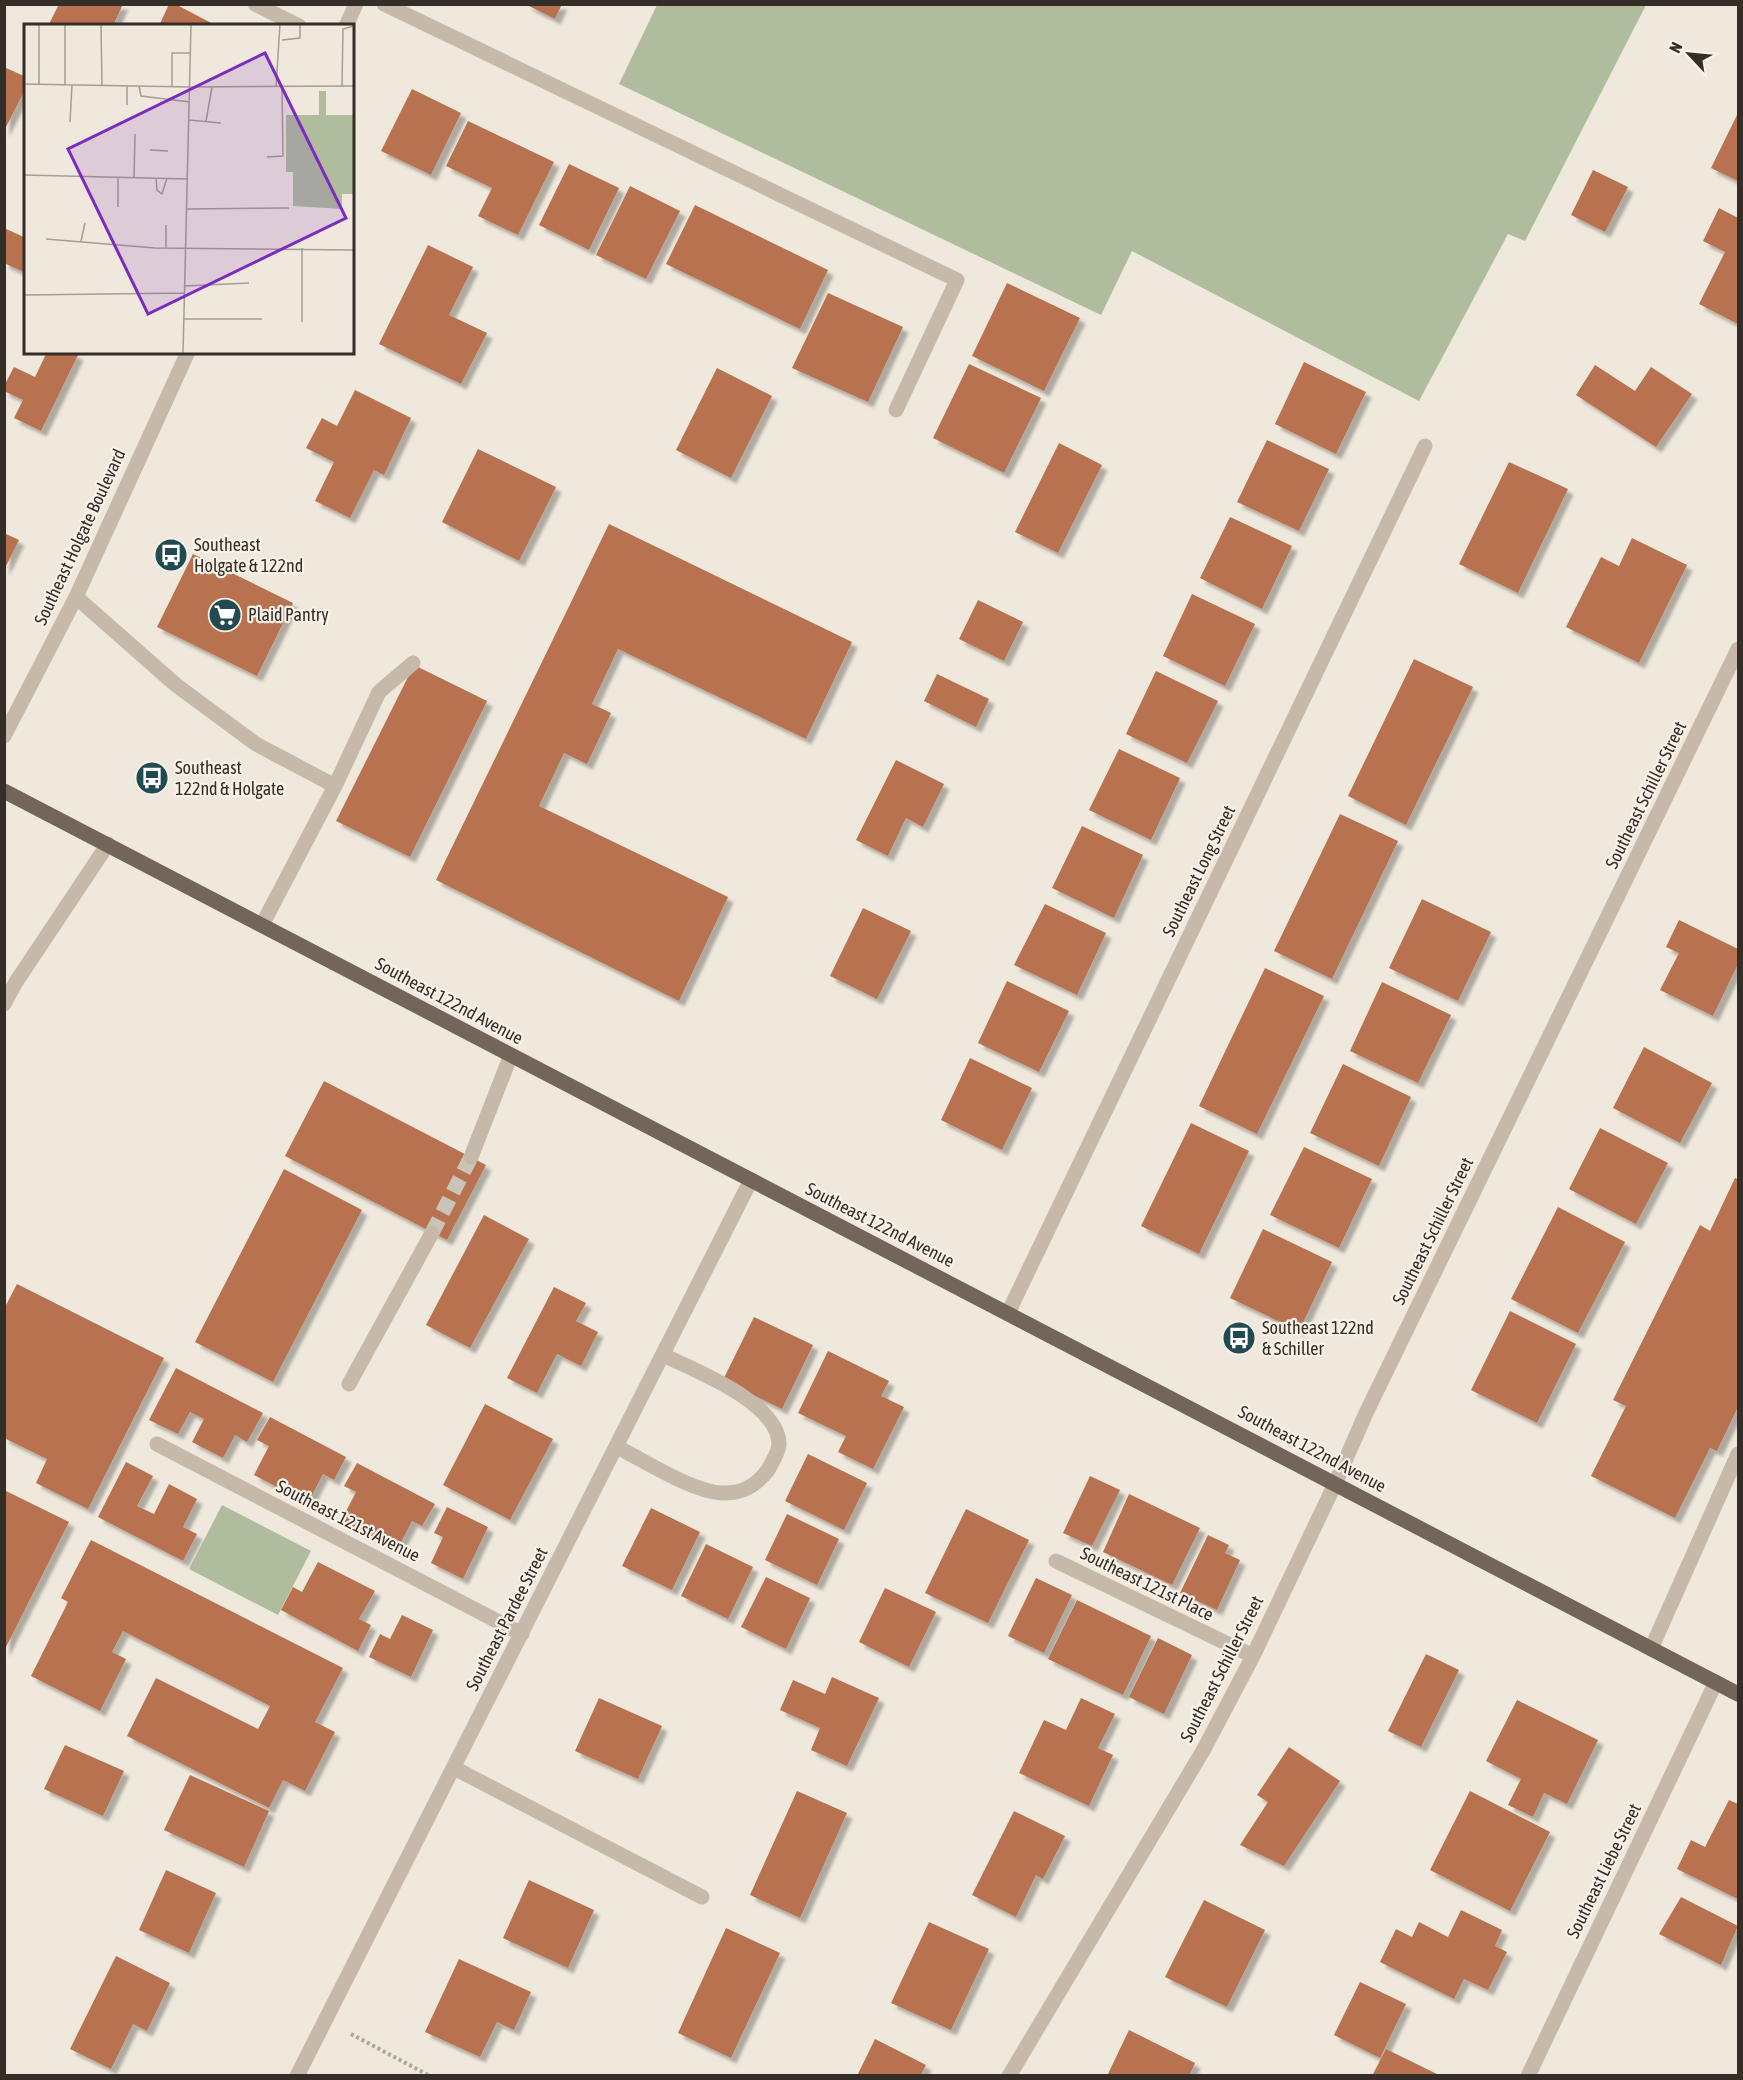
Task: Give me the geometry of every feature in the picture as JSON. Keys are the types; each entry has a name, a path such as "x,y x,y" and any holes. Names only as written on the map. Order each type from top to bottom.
{"main road":[{"name":"Southeast 122nd Avenue","path":"4,790 1738,1694"}],"street":[{"path":"255,4 295,24"},
{"path":"347,24 356,4"},
{"path":"384,4 957,280 896,410"},
{"name":"Southeast Holgate Boulevard","path":"4,736 76,597 187,354"},
{"name":"Southeast Long Street","path":"1008,1312 1425,446"},
{"path":"76,597 176,685 248,737 335,786"},
{"name":"Southeast Schiller Street","path":"1009,2076 1204,1749 1253,1656 1335,1484 1366,1413 1738,649"},
{"path":"262,925 335,786 379,692 413,663"},
{"path":"4,1004 10,979 108,844"},
{"path":"471,1157 511,1055"},
{"name":"Southeast Pardee Street","path":"297,2076 751,1180"},
{"path":"349,1384 432,1233"},
{"path":"617,1447 696,1487 720,1493 742,1492 760,1480 774,1461 779,1444 774,1429 756,1405 742,1394 663,1355"},
{"name":"Southeast 121st Avenue","path":"157,1444 522,1634"},
{"path":"1651,1649 1738,1454"},
{"name":"Southeast 121st Place","path":"1056,1562 1253,1656"},
{"name":"Southeast Liebe Street","path":"1528,2076 1716,1682"},
{"path":"454,1768 702,1897"}],"path":[{"path":"326,2020 430,2076"}],"green space":[{"path":"657,4 1646,5 1525,241 1508,234 1419,401 1132,251 1101,315 619,84"},
{"path":"222,1505 311,1551 278,1615 189,1569"}],"building":[{"path":"59,4 123,4 114,24 49,24"},
{"path":"169,4 175,4 213,24 160,24"},
{"path":"525,4 562,4 555,19"},
{"path":"4,67 24,76 24,92 4,131"},
{"path":"412,89 461,113 431,175 381,151"},
{"path":"1738,113 1738,181 1711,168"},
{"path":"468,121 554,162 518,235 478,216 492,188 446,166"},
{"path":"569,164 619,188 589,250 539,225"},
{"path":"1593,170 1628,187 1605,232 1571,215"},
{"path":"630,186 680,211 646,279 596,255"},
{"path":"695,205 828,270 800,329 666,264"},
{"path":"1719,208 1738,218 1738,324 1699,304 1725,252 1703,241"},
{"path":"4,228 24,237 24,272 4,263"},
{"path":"428,245 473,267 449,315 487,333 461,384 379,344"},
{"path":"1007,283 1080,318 1044,391 972,356"},
{"path":"828,293 903,327 868,402 792,368"},
{"path":"46,354 78,355 41,431 14,418 23,400 4,391 4,386 14,367 35,377"},
{"path":"1304,362 1366,392 1336,454 1275,424"},
{"path":"969,364 1041,398 1004,473 933,438"},
{"path":"1595,365 1635,391 1651,367 1692,394 1656,447 1576,395"},
{"path":"717,368 772,396 731,478 676,450"},
{"path":"355,390 411,418 384,475 374,470 350,518 315,501 334,462 306,448 322,418 337,426"},
{"path":"1267,440 1329,469 1299,531 1237,502"},
{"path":"1059,443 1102,465 1058,553 1015,532"},
{"path":"478,449 556,487 519,561 442,522"},
{"path":"1509,462 1568,489 1518,593 1459,564"},
{"path":"1230,517 1292,546 1262,609 1200,578"},
{"path":"609,524 852,642 806,739 618,649 592,704 611,713 587,764 564,753 539,806 728,897 679,1001 436,880"},
{"path":"4,533 19,540 4,570"},
{"path":"1632,538 1687,565 1639,663 1566,627 1601,557 1619,566"},
{"name":"Plaid Pantry","path":"193,554 293,603 257,676 157,627"},
{"path":"1192,594 1255,624 1225,686 1163,656"},
{"path":"978,600 1023,622 1004,661 959,639"},
{"path":"1414,659 1473,687 1406,825 1348,796"},
{"path":"414,665 487,701 410,857 336,821"},
{"path":"1156,671 1218,701 1187,763 1126,734"},
{"path":"937,674 989,699 976,727 924,701"},
{"path":"1119,749 1180,778 1151,840 1089,810"},
{"path":"896,760 944,784 923,827 906,818 888,856 856,840"},
{"path":"1340,814 1398,841 1332,979 1274,951"},
{"path":"1082,826 1143,855 1114,918 1052,888"},
{"path":"1422,899 1491,932 1458,1001 1389,968"},
{"path":"1045,904 1106,933 1077,995 1014,965"},
{"path":"863,908 911,931 877,999 830,976"},
{"path":"1679,920 1738,949 1738,964 1713,1016 1660,990 1679,953 1666,947"},
{"path":"1265,968 1324,996 1257,1134 1199,1106"},
{"path":"1007,981 1069,1011 1039,1072 978,1043"},
{"path":"1382,982 1451,1015 1418,1083 1350,1051"},
{"path":"1644,1047 1712,1083 1680,1143 1613,1108"},
{"path":"970,1058 1032,1088 1002,1150 941,1120"},
{"path":"1343,1064 1411,1097 1379,1166 1310,1133"},
{"path":"324,1081 486,1165 447,1240 285,1156"},
{"path":"1191,1123 1249,1151 1199,1254 1141,1226"},
{"path":"1600,1128 1668,1163 1636,1224 1569,1189"},
{"path":"1304,1147 1372,1179 1339,1248 1270,1215"},
{"path":"284,1169 362,1210 273,1382 195,1342"},
{"path":"1735,1178 1738,1179 1738,1407 1717,1451 1710,1448 1675,1518 1591,1476 1626,1406 1613,1400 1700,1225 1710,1231"},
{"path":"1558,1207 1625,1242 1578,1333 1511,1299"},
{"path":"484,1215 529,1239 470,1348 426,1325"},
{"path":"1263,1229 1332,1262 1299,1331 1230,1298"},
{"path":"17,1284 164,1358 88,1509 36,1483 47,1459 4,1438 4,1309"},
{"path":"554,1287 586,1303 576,1321 598,1332 581,1366 557,1354 537,1393 507,1378"},
{"path":"1510,1311 1576,1344 1537,1423 1471,1390"},
{"path":"754,1317 813,1345 782,1409 723,1380"},
{"path":"828,1351 889,1381 881,1396 904,1407 873,1469 838,1452 846,1436 798,1413"},
{"path":"176,1368 263,1413 247,1442 235,1435 223,1458 192,1442 204,1419 190,1412 178,1434 149,1420"},
{"path":"485,1404 553,1439 510,1520 443,1485"},
{"path":"270,1417 346,1457 334,1480 323,1474 308,1503 254,1475 269,1446 257,1440"},
{"path":"808,1454 867,1483 844,1530 785,1501"},
{"path":"126,1462 153,1476 137,1506 154,1514 169,1484 197,1499 183,1527 197,1534 183,1561 98,1517"},
{"path":"357,1463 435,1504 422,1526 412,1521 397,1550 341,1521 356,1492 344,1486"},
{"path":"1090,1476 1120,1490 1092,1546 1063,1533"},
{"path":"4,1490 69,1522 4,1651"},
{"path":"1129,1494 1200,1528 1172,1585 1103,1552"},
{"path":"447,1507 488,1527 463,1579 431,1563 443,1537 434,1533"},
{"path":"651,1508 700,1532 672,1590 622,1566"},
{"path":"966,1509 1029,1540 988,1623 925,1593"},
{"path":"787,1514 839,1539 817,1585 765,1560"},
{"path":"1208,1535 1229,1545 1225,1553 1240,1560 1217,1610 1180,1593"},
{"path":"91,1540 343,1668 315,1722 335,1732 305,1791 283,1780 269,1808 127,1736 156,1678 258,1729 270,1706 123,1631 112,1652 126,1659 100,1711 31,1676 68,1602 61,1598"},
{"path":"706,1544 753,1567 728,1619 681,1596"},
{"path":"318,1562 375,1591 359,1619 371,1625 358,1651 281,1610 293,1587 302,1592"},
{"path":"766,1577 810,1598 786,1649 741,1627"},
{"path":"1036,1578 1072,1595 1044,1653 1008,1636"},
{"path":"885,1588 936,1612 909,1667 859,1642"},
{"path":"1077,1600 1151,1636 1123,1695 1048,1659"},
{"path":"402,1615 433,1630 411,1677 369,1657 380,1634 390,1639"},
{"path":"1158,1638 1192,1655 1164,1714 1129,1697"},
{"path":"1426,1654 1459,1670 1421,1747 1388,1731"},
{"path":"832,1677 879,1698 847,1766 811,1750 820,1728 780,1710 793,1680 825,1694"},
{"path":"599,1698 662,1726 638,1779 575,1751"},
{"path":"1081,1698 1115,1714 1098,1748 1113,1755 1089,1806 1019,1773 1044,1720 1066,1730"},
{"path":"1517,1700 1598,1740 1567,1804 1544,1793 1533,1817 1508,1805 1521,1779 1486,1761"},
{"path":"65,1745 124,1771 103,1816 44,1789"},
{"path":"1289,1747 1340,1781 1284,1866 1240,1845 1268,1802 1257,1795"},
{"path":"190,1775 269,1811 244,1867 164,1830"},
{"path":"797,1791 847,1813 800,1918 750,1895"},
{"path":"1470,1791 1550,1832 1510,1911 1430,1870"},
{"path":"1729,1800 1738,1804 1738,1899 1677,1869 1691,1840 1705,1847"},
{"path":"1014,1811 1065,1836 1043,1879 1036,1875 1016,1917 972,1895"},
{"path":"166,1870 216,1893 189,1953 139,1930"},
{"path":"529,1880 594,1910 568,1968 503,1938"},
{"path":"1681,1897 1738,1926 1721,1965 1659,1934"},
{"path":"1204,1900 1265,1930 1227,2007 1165,1977"},
{"path":"1461,1910 1502,1930 1495,1946 1507,1952 1488,1990 1464,1979 1454,1999 1380,1962 1396,1929 1412,1937 1419,1922 1448,1937"},
{"path":"929,1922 989,1949 951,2030 891,2003"},
{"path":"726,1928 780,1953 731,2058 678,2033"},
{"path":"116,1956 170,1983 147,2031 133,2024 111,2069 70,2049"},
{"path":"459,1959 531,1992 514,2030 497,2022 480,2057 425,2032"},
{"path":"1360,1982 1406,2004 1380,2058 1334,2035"},
{"path":"1129,2030 1195,2063 1189,2076 1107,2076"},
{"path":"875,2039 926,2065 920,2076 857,2076"},
{"path":"1386,2049 1441,2076 1372,2076"}],"tunnel":[{"path":"432,1233 471,1157"}],"place":[{"name":"Southeast Holgate & 122nd","path":"171,555"},
{"name":"Plaid Pantry","path":"225,615"},
{"name":"Southeast 122nd & Holgate","path":"152,778"},
{"name":"Southeast 122nd & Schiller","path":"1239,1338"}]}
